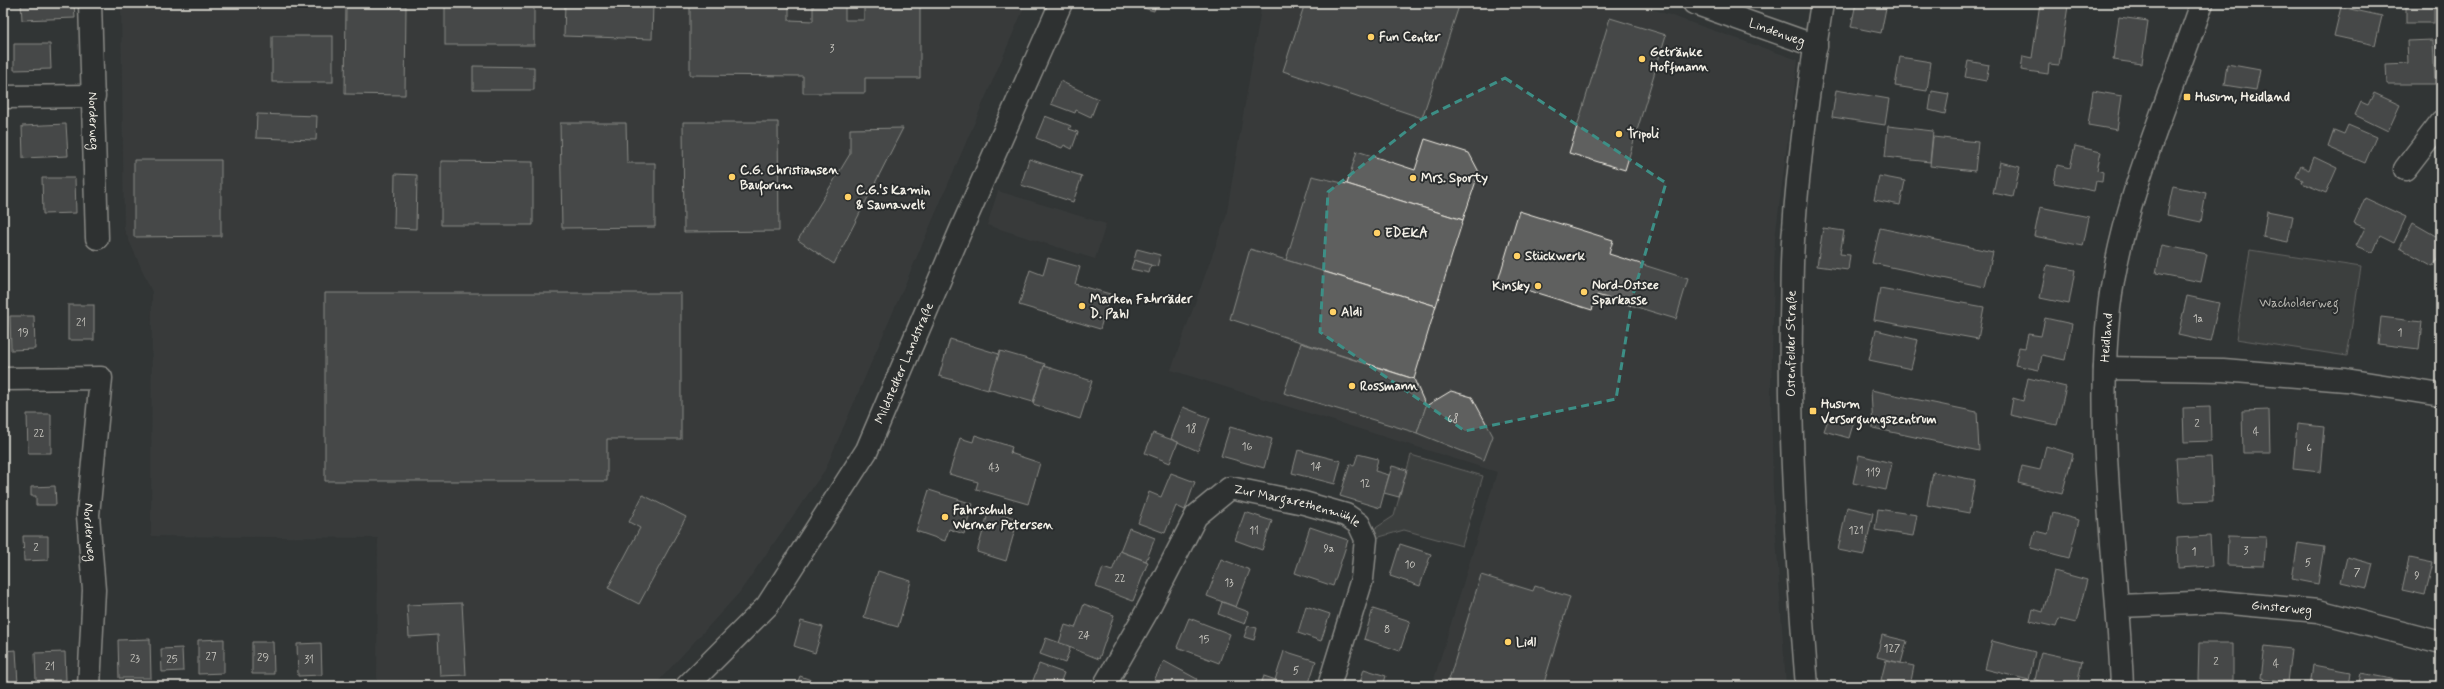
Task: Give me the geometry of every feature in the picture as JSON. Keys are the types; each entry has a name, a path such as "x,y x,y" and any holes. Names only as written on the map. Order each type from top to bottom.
{"street":[{"name":"Norderweg","path":"90,3 94,96 97,238"},
{"name":"Mildstedter Landstraße","path":"687,686 767,606 867,450 960,232 1061,3"},
{"name":"Lindenweg","path":"1694,3 1816,46"},
{"name":"Ostenfelder Straße","path":"1807,686 1795,546 1790,375 1794,230 1822,3"},
{"name":"Heidland","path":"2122,686 2118,606 2104,438 2105,368 2109,307 2124,230 2144,159 2202,3"},
{"path":"3,97 94,96"},
{"path":"2405,169 2441,122"},
{"path":"2105,368 2223,370 2346,380 2441,395"},
{"name":"Norderweg","path":"3,379 101,378 88,515 94,590 89,686"},
{"name":"Zur Margarethenmühle","path":"1104,686 1146,613 1196,516 1230,488 1304,503 1346,515 1359,524 1366,539 1362,579 1329,686"},
{"name":"Ginsterweg","path":"2118,606 2220,602 2318,611 2441,643"}],"highlighted area":[{"path":"1505,78 1666,183 1633,295 1616,399 1465,431 1320,332 1328,192 1422,119"}],"shaded area":[{"path":"121,3 1026,3 825,470 739,593 654,686 377,686 378,538 151,536 152,292 124,229"},
{"path":"1262,3 1635,3 1798,60 1775,238 1771,394 1773,492 1786,686 1432,686 1497,472 1171,370 1226,217"},
{"path":"998,191 1106,224 1095,259 987,225"}],"green space":[{"name":"Wacholderweg","path":"2250,250 2361,267 2347,356 2236,339"},
{"path":"1411,455 1483,476 1462,546 1404,530 1376,538 1371,531 1394,516"}],"building":[{"path":"21,3 74,3 75,18 22,20"},
{"path":"445,3 534,3 534,45 445,45"},
{"path":"565,3 653,3 652,39 564,36"},
{"path":"690,3 789,3 789,20 813,21 813,3 845,3 845,20 864,20 864,3 920,3 920,78 865,78 865,93 803,93 803,76 690,75"},
{"path":"1125,3 1156,3 1154,11"},
{"name":"Fun Center","path":"1305,3 1460,3 1422,118 1283,71"},
{"path":"1856,3 1887,3 1881,33 1851,27"},
{"path":"2040,3 2068,6 2059,65 2049,64 2048,74 2021,70 2023,56 2032,58"},
{"path":"2406,3 2434,3 2434,23 2406,23"},
{"path":"346,5 406,6 405,95 345,94"},
{"path":"2341,7 2382,16 2375,45 2334,36"},
{"path":"2119,17 2148,21 2142,64 2113,60"},
{"path":"1610,18 1666,35 1625,170 1569,153"},
{"path":"272,36 333,36 333,82 272,82"},
{"path":"2433,40 2435,84 2387,84 2386,64 2408,63 2407,41"},
{"path":"14,44 50,44 51,69 14,70"},
{"path":"1900,57 1931,62 1927,91 1895,86"},
{"path":"1968,61 1989,65 1986,81 1965,77"},
{"path":"2227,64 2260,70 2256,90 2224,85"},
{"path":"473,66 534,67 534,90 473,90"},
{"path":"1060,81 1098,99 1091,117 1076,110 1075,113 1051,104"},
{"path":"1836,90 1889,99 1885,125 1832,117"},
{"path":"1932,91 1949,94 1945,114 1929,110"},
{"path":"2093,91 2122,96 2117,130 2088,125"},
{"path":"2374,93 2400,105 2388,131 2355,115 2361,102 2368,105"},
{"path":"257,114 317,116 316,140 256,138"},
{"path":"1045,116 1071,126 1069,129 1078,132 1072,149 1064,145 1062,148 1036,138"},
{"path":"683,122 778,122 779,231 684,232"},
{"path":"560,123 626,123 627,163 655,163 655,227 562,228"},
{"path":"66,124 68,156 23,158 22,126"},
{"path":"2348,125 2376,137 2365,163 2328,147 2334,130 2344,134"},
{"path":"1888,126 1933,131 1930,162 1885,157"},
{"path":"903,128 834,264 798,240 850,154 850,129"},
{"path":"1933,137 1978,142 1975,171 1930,166"},
{"name":"Mrs. Sporty","path":"1425,139 1469,153 1479,172 1463,220 1347,184 1357,151 1415,170"},
{"path":"2075,146 2101,152 2097,170 2103,172 2102,182 2096,181 2094,191 2054,183 2057,165 2070,168"},
{"path":"2314,157 2337,168 2326,193 2302,183 2303,180 2296,177 2301,166 2309,170"},
{"path":"1029,159 1082,176 1073,202 1021,185"},
{"path":"134,160 221,160 221,236 134,237"},
{"path":"441,161 533,162 533,225 441,225"},
{"path":"2000,162 2020,167 2013,197 1993,193"},
{"path":"395,174 417,175 416,229 394,228"},
{"name":"EDEKA","path":"1312,176 1347,184 1463,220 1436,306 1286,260"},
{"path":"1879,176 1905,181 1900,205 1874,200"},
{"path":"42,178 75,178 76,213 43,214"},
{"path":"2173,186 2206,193 2201,222 2167,215"},
{"path":"2365,198 2406,217 2394,243 2380,236 2373,253 2356,246 2365,228 2354,223"},
{"path":"2040,207 2089,217 2083,246 2034,236"},
{"path":"1519,211 1613,240 1609,254 1688,279 1676,319 1597,295 1592,310 1498,281"},
{"path":"2267,211 2293,216 2288,242 2263,237"},
{"path":"2413,223 2441,239 2441,251 2433,266 2400,248"},
{"path":"1823,228 1844,231 1840,254 1850,255 1848,270 1817,266"},
{"path":"1880,228 1993,252 1985,287 1872,263"},
{"path":"2162,245 2207,254 2201,282 2156,273"},
{"path":"1137,249 1160,255 1157,267 1134,260"},
{"name":"Aldi","path":"1250,249 1436,306 1414,379 1230,319"},
{"path":"1048,258 1080,267 1075,284 1110,294 1100,329 1019,305 1030,270 1043,275"},
{"path":"1134,260 1151,265 1149,273 1131,269"},
{"path":"2047,265 2075,270 2069,304 2040,298"},
{"path":"1880,288 1984,307 1978,339 1874,320"},
{"path":"325,293 681,293 681,439 607,439 607,481 325,481"},
{"path":"2187,296 2219,303 2210,342 2178,335"},
{"path":"68,305 94,305 94,340 68,340"},
{"path":"10,316 34,316 35,349 11,350"},
{"path":"2381,317 2422,322 2419,349 2378,344"},
{"path":"2045,318 2072,324 2065,360 2042,355 2039,370 2015,365 2019,347 2025,348 2028,334 2041,336"},
{"path":"1876,330 1918,340 1911,369 1869,360"},
{"path":"950,339 999,354 988,390 939,376"},
{"name":"Rossmann","path":"1301,343 1414,379 1426,406 1417,433 1284,393"},
{"path":"1000,351 1045,364 1033,402 988,389"},
{"path":"1044,366 1092,381 1080,419 1033,404"},
{"path":"2028,378 2066,387 2057,425 2010,415 2013,398 2023,401"},
{"path":"1871,390 1977,412 1979,451 1873,428"},
{"path":"1451,391 1472,397 1493,436 1484,460 1417,433 1426,406"},
{"path":"1183,407 1210,418 1198,451 1171,439"},
{"path":"2210,407 2211,441 2184,442 2183,408"},
{"path":"2269,410 2270,453 2243,453 2242,411"},
{"path":"27,414 51,414 51,453 28,453"},
{"path":"1830,414 1854,421 1849,438 1824,431"},
{"path":"2297,424 2324,427 2320,472 2293,469"},
{"path":"1230,427 1272,439 1264,468 1221,456"},
{"path":"1153,433 1178,442 1170,463 1145,453"},
{"path":"975,435 1012,447 1010,453 1040,463 1028,504 976,489 978,482 949,474 960,438 973,442"},
{"path":"2046,446 2073,454 2062,494 2018,483 2022,466 2040,470"},
{"path":"1298,450 1341,461 1335,484 1292,473"},
{"path":"1358,454 1378,459 1375,471 1389,475 1380,508 1340,496 1350,464 1354,466"},
{"path":"1859,455 1892,463 1886,490 1853,483"},
{"path":"2211,457 2213,501 2179,502 2176,458"},
{"path":"1392,466 1407,470 1399,497 1384,493"},
{"path":"1933,472 1975,480 1969,513 1927,505"},
{"path":"1171,473 1195,482 1185,510 1176,506 1165,533 1138,523 1149,492 1161,497"},
{"path":"55,486 56,505 36,505 36,496 31,496 31,487"},
{"name":"Fahrschule Werner Petersen","path":"929,490 973,504 964,534 949,529 945,541 916,531"},
{"path":"643,495 686,517 639,604 608,588 640,528 629,522"},
{"path":"1847,507 1873,513 1864,555 1838,550"},
{"path":"1878,509 1917,515 1913,536 1875,530"},
{"path":"989,510 1018,519 1006,561 977,552"},
{"path":"1245,512 1272,521 1262,550 1235,540"},
{"path":"2053,513 2079,520 2069,558 2031,548 2035,531 2048,534"},
{"path":"1310,527 1348,540 1333,586 1295,573"},
{"path":"1129,528 1155,538 1146,561 1120,551"},
{"path":"23,536 48,536 48,560 24,561"},
{"path":"2210,536 2212,566 2178,568 2177,538"},
{"path":"2228,536 2266,537 2264,566 2227,565"},
{"path":"2298,543 2324,547 2318,584 2292,579"},
{"path":"1400,544 1431,554 1420,586 1390,576"},
{"path":"1120,551 1148,562 1133,601 1096,587 1103,568 1112,571"},
{"path":"2347,557 2373,564 2367,588 2341,582"},
{"path":"2409,558 2433,563 2425,595 2402,590"},
{"path":"1221,559 1250,570 1236,607 1207,596"},
{"path":"878,571 911,581 898,627 864,617"},
{"path":"2054,571 2087,580 2076,623 2059,619 2056,627 2030,621 2033,609 2043,612"},
{"name":"Lidl","path":"1481,575 1533,591 1535,586 1570,597 1543,686 1447,686"},
{"path":"1222,602 1249,612 1245,624 1218,614"},
{"path":"462,603 466,675 440,676 438,635 409,637 407,605"},
{"path":"1084,604 1114,615 1099,659 1059,643 1065,625 1075,628"},
{"path":"1306,606 1330,614 1321,641 1298,633"},
{"path":"1373,609 1410,621 1400,651 1364,639"},
{"path":"1189,618 1230,634 1219,663 1177,647"},
{"path":"801,621 823,627 815,653 794,646"},
{"path":"1248,626 1257,628 1254,640 1244,637"},
{"path":"1882,635 1907,641 1901,663 1877,657"},
{"path":"1046,638 1069,646 1070,649 1065,663 1040,654"},
{"path":"150,639 151,678 119,678 118,640"},
{"path":"224,639 224,673 198,674 198,640"},
{"path":"1992,641 2035,652 2029,680 1985,669"},
{"path":"252,642 273,642 274,674 252,674"},
{"path":"321,643 322,675 298,676 297,644"},
{"path":"2199,643 2233,643 2233,680 2198,680"},
{"path":"2265,646 2291,649 2287,682 2261,678"},
{"path":"182,648 183,671 162,672 161,649"},
{"path":"16,650 18,684 3,685 3,651"},
{"path":"1284,651 1316,661 1308,686 1295,686 1275,680"},
{"path":"65,652 66,680 36,681 35,653"},
{"path":"2041,652 2082,661 2077,686 2064,686 2035,680"},
{"path":"1886,660 1914,666 1910,686 1881,680"},
{"path":"1164,661 1197,679 1193,686 1151,686"},
{"path":"1039,664 1064,673 1059,686 1031,686"},
{"path":"2313,665 2350,672 2348,686 2310,686"},
{"path":"1364,669 1386,676 1383,686 1359,686"},
{"path":"2361,673 2407,682 2407,686 2358,686"},
{"path":"800,676 825,685 825,686 796,686"},
{"path":"1264,676 1288,684 1287,686 1261,684"}],"place":[{"name":"Fun Center","path":"1371,37"},
{"name":"Getränke Hoffmann","path":"1642,59"},
{"name":"Husum, Heidland","path":"2187,97"},
{"name":"Tripoli","path":"1619,134"},
{"name":"C.G. Christiansen Bauforum","path":"732,177"},
{"name":"Mrs. Sporty","path":"1413,178"},
{"name":"C.G.'s Kamin & Saunawelt","path":"848,197"},
{"name":"EDEKA","path":"1377,233"},
{"name":"Stückwerk","path":"1517,256"},
{"name":"Kinsky","path":"1538,286"},
{"name":"Nord-Ostsee Sparkasse","path":"1584,292"},
{"name":"Marken Fahrräder D. Pahl","path":"1082,306"},
{"name":"Aldi","path":"1333,312"},
{"name":"Rossmann","path":"1352,386"},
{"name":"Husum Versorgungszentrum","path":"1813,411"},
{"name":"Fahrschule Werner Petersen","path":"945,517"},
{"name":"Lidl","path":"1508,642"}]}
